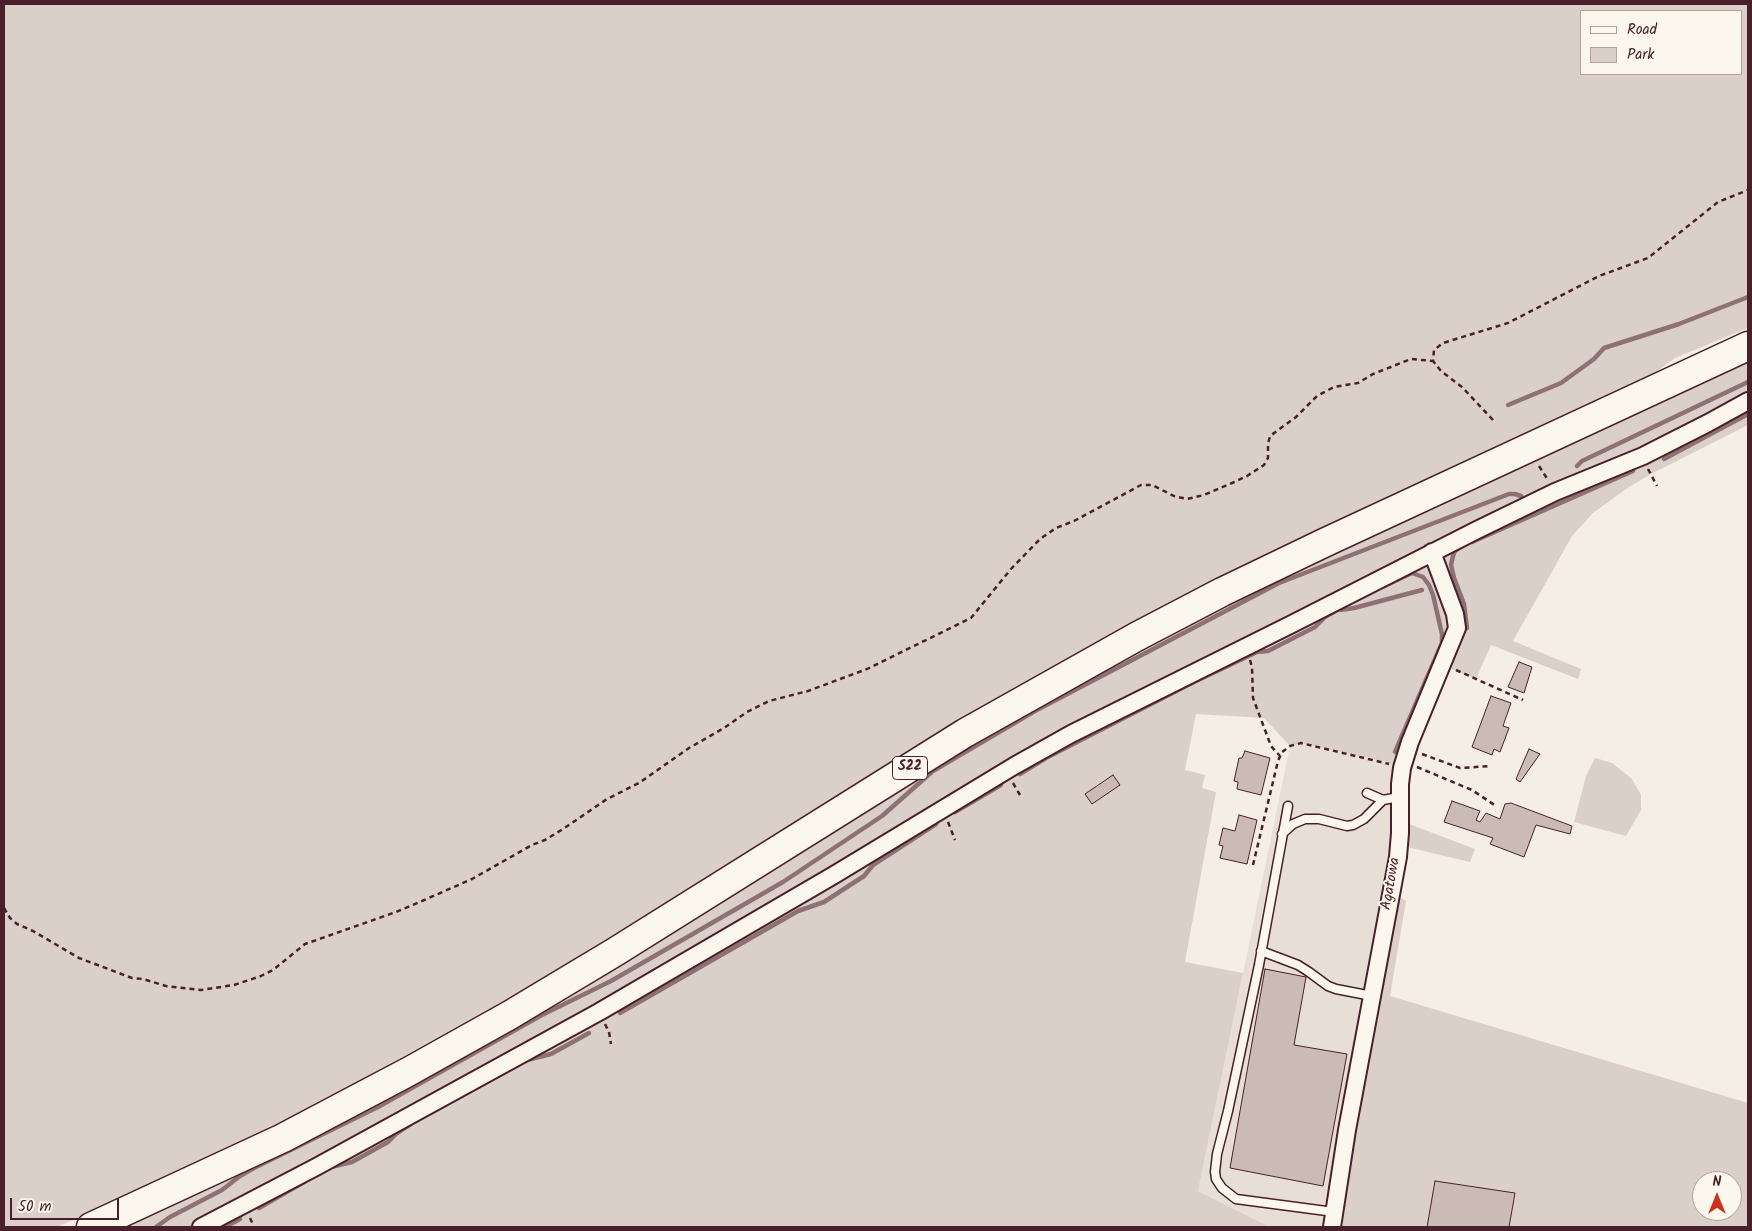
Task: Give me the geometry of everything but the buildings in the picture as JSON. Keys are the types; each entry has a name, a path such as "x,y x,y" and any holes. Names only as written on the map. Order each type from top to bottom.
{"highway":[{"name":"S22","path":"92,1227 282,1138 408,1072 510,1015 615,952 965,734 1136,637 1222,592 1317,546 1748,346"}],"street":[{"path":"201,1227 316,1167 599,1012 834,876 1022,761 1080,729 1432,552 1555,492 1643,456 1748,401"},
{"name":"Agatowa","path":"1333,1219 1347,1130 1398,857 1400,797 1404,759 1454,636 1457,623 1432,552"}],"lane":[{"path":"1366,793 1383,800 1400,797"},
{"path":"1282,834 1293,824 1305,819 1319,819 1347,826 1353,825 1364,819 1383,800"},
{"path":"1288,806 1261,951 1217,1154 1215,1165 1216,1178 1222,1188 1236,1199 1333,1219"},
{"path":"1261,951 1298,965 1328,986 1372,996"}],"path":[{"path":"1493,420 1462,387 1441,371 1433,361 1434,350 1443,343 1508,323 1599,276 1648,258 1718,202 1748,190"},
{"path":"4,908 10,918 17,924 33,931 79,958 132,978 143,979 166,986 201,990 234,985 261,976 272,970 305,944 413,905 472,879 532,845 545,840 607,799 639,783 689,748 762,704 808,691 867,669 971,618 1011,569 1040,539 1056,528 1074,521 1141,485 1152,485 1174,496 1187,499 1204,495 1232,483 1264,465 1268,458 1270,436 1296,417 1317,396 1334,387 1358,383 1373,374 1411,359 1433,361"},
{"path":"1538,464 1555,492"},
{"path":"1246,647 1252,667 1253,698 1271,746 1280,756"},
{"path":"1442,665 1523,700"},
{"path":"1253,865 1280,756 1290,746 1301,743 1385,762 1404,759 1460,768 1491,766"},
{"path":"1404,759 1472,790 1496,806"},
{"path":"599,1012 609,1032 611,1044"}],"shaded area":[{"path":"1298,743 1385,762 1402,768 1399,803 1332,1227 1270,1227 1198,1191 1290,746"}],"green space":[{"path":"4,4 1748,4 1748,328 1675,358 1643,381 982,710 521,991 281,1124 166,1179 57,1227 4,1227"},
{"path":"1748,358 1748,425 1651,474 1593,513 1572,536 1513,641 1581,669 1578,679 1491,645 1476,679 1442,665 1402,768 1385,762 1301,743 1290,746 1264,718 1196,714 1185,770 1205,775 1202,788 1216,792 1185,962 1243,973 1198,1191 1270,1227 115,1227 1203,614"},
{"path":"1595,758 1612,763 1632,779 1641,795 1641,810 1626,836 1574,822 1586,776"},
{"path":"1400,822 1475,849 1470,862 1407,847 1398,896 1406,901 1390,996 1748,1103 1748,1227 1332,1227"}],"waterway":[{"path":"1508,405 1561,383 1594,359 1604,348 1679,324 1748,297"},
{"path":"1577,466 1582,461 1748,382"},
{"path":"1664,459 1748,414"},
{"path":"1472,542 1633,471"},
{"path":"156,1227 170,1217 222,1190 240,1176 256,1167 378,1107 542,1015 611,981 783,882 882,816 933,771 1035,711 1279,583 1509,494 1521,496"},
{"path":"1462,546 1455,551 1451,565 1464,604 1467,628"},
{"path":"1382,587 1412,573 1423,577 1433,595 1442,634 1442,643 1395,752"},
{"path":"1341,610 1422,590"},
{"path":"1020,774 1046,758 1194,682 1257,652 1268,651 1315,627 1325,617 1344,606"},
{"path":"955,812 1001,785"},
{"path":"620,1013 798,911 824,902 864,876 873,865 936,824"},
{"path":"527,1060 551,1054 589,1033"},
{"path":"331,1167 352,1162 388,1142 411,1124"},
{"path":"259,1208 304,1182"},
{"path":"225,1227 240,1219"}]}
